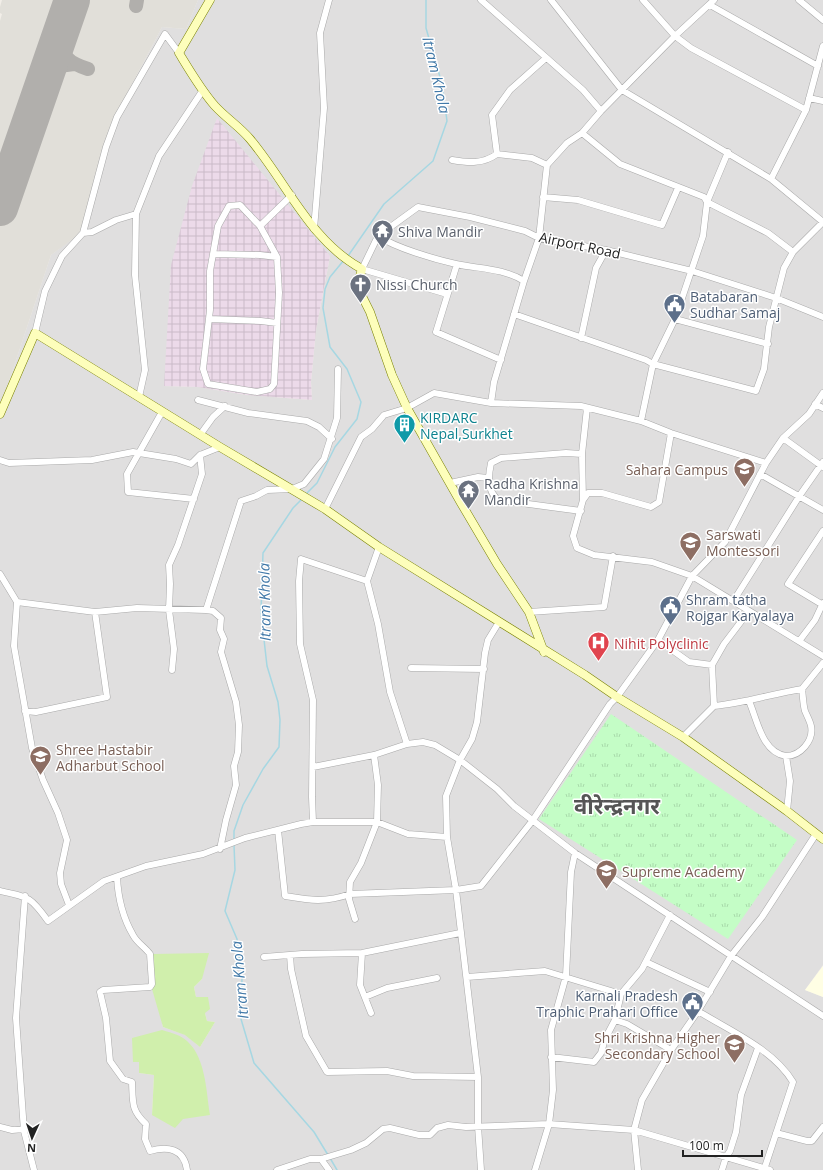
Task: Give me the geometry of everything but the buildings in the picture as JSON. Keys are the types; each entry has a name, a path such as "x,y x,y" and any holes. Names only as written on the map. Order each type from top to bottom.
{"street":[{"path":"179,53 210,0"},
{"path":"314,229 324,108 320,33 329,0"},
{"path":"481,0 583,90 601,111"},
{"path":"644,0 674,36 691,48 806,110"},
{"path":"799,0 823,20"},
{"path":"514,314 646,360 653,364 756,391 764,369 769,328 784,268 793,252 823,222 771,179 622,90 553,1"},
{"path":"491,403 494,382 514,314 524,281 540,238 547,165 566,143 582,133 601,111 674,36 712,2 818,66"},
{"path":"0,414 35,333 45,291 62,256 83,233 106,147 117,117 165,34 203,90 216,106 249,138 292,195 314,229 335,252 362,269 447,294"},
{"path":"771,179 806,110 823,46"},
{"path":"497,154 492,115 510,90 546,58"},
{"path":"139,397 145,370 135,275 136,214 159,156 203,90"},
{"path":"809,98 823,100"},
{"path":"582,133 620,164 704,197 707,202 768,233 793,252"},
{"path":"641,421 653,364 675,319 692,271 703,236 707,202 728,152"},
{"path":"452,160 469,163 487,161 497,154 532,158 547,165"},
{"path":"543,197 578,200 662,225 678,188"},
{"path":"260,226 292,195"},
{"path":"240,205 260,226 277,257 280,293 274,384 270,389 257,392 208,384 203,369 209,319 210,271 215,254 218,226 229,206 240,205"},
{"name":"Airport Road","path":"362,269 378,236 418,207 518,229 540,238 606,250 692,271 776,298 823,317"},
{"path":"83,233 92,232 116,220 136,214"},
{"path":"378,236 388,243 456,264 512,274 524,281"},
{"path":"581,338 596,268 606,250"},
{"path":"215,254 277,257"},
{"path":"456,264 436,332 501,360"},
{"path":"362,269 357,286 370,312 392,375 407,408 497,564 529,612 544,652"},
{"path":"209,319 261,320 277,323"},
{"path":"675,319 768,344"},
{"path":"35,333 162,412 325,509 379,547 544,652 584,675 617,698 683,737 787,811 819,836 762,917 731,956 698,1012 671,1050 642,1100 634,1130 638,1170"},
{"path":"206,610 241,501 256,496 266,490 294,490 304,484 324,459 332,439 337,418 338,369"},
{"path":"325,509 361,437 372,429 384,415 407,408 434,393 491,403 587,408 641,421 671,433 766,463"},
{"path":"278,830 284,896 313,901 333,900 350,894 456,890 481,886 533,820 610,704 617,698 658,640 692,576 725,542 766,463 783,438 809,414 823,393"},
{"path":"198,400 255,414 307,421 319,427 332,439"},
{"path":"815,404 823,408"},
{"path":"200,435 213,417 225,406"},
{"path":"587,408 582,454 583,500 573,536 577,548 594,554 652,562 692,576 800,640 823,656"},
{"path":"162,412 128,474 128,492 194,499"},
{"path":"583,500 588,493 592,492 602,493 651,507 659,502 671,433"},
{"path":"734,600 800,495 822,465 783,438"},
{"path":"0,460 9,463 92,460 133,452 167,459 176,459 191,464 200,455 220,447"},
{"path":"581,511 498,500 492,495 488,478 491,463 501,458 566,453 582,454"},
{"path":"172,670 174,649 169,610 169,565 202,474 200,455"},
{"path":"760,474 800,495 823,510"},
{"path":"450,483 478,477 488,478"},
{"path":"800,640 823,604 788,584 823,531"},
{"path":"379,547 367,581 378,624 390,692 407,744"},
{"path":"529,612 604,607 613,556"},
{"path":"313,822 313,700 300,644 299,581 301,559 367,581"},
{"path":"0,574 17,602 14,646 32,748 67,840 60,873 61,884 69,905"},
{"path":"17,602 95,612 137,608 206,610 213,611 221,618 220,630 224,639 221,652 236,702 239,725 238,752 234,766 236,785 226,820 220,849"},
{"path":"714,706 712,665 724,644 749,611"},
{"path":"25,711 36,712 107,697 95,612"},
{"path":"481,1170 478,1126 478,1076 456,890 447,837 446,796 460,760 472,739 477,722 484,669 484,654 488,640 499,622"},
{"path":"658,640 689,662 712,665"},
{"path":"683,737 714,706 749,701 776,693 802,689 823,663"},
{"path":"411,668 484,669"},
{"path":"749,701 768,746 786,756 794,756 804,748 810,738 811,727 805,710 802,689"},
{"path":"313,767 374,755 407,744 423,742 435,745 460,760 497,789 514,806 575,853 823,1016"},
{"path":"355,920 350,894 350,882 361,863 377,822 378,785 374,755"},
{"path":"786,756 790,781 787,811"},
{"path":"0,891 25,896 35,902 48,922 69,905 104,881 146,866 174,861 220,849 245,838 313,822 377,822 408,834 447,837"},
{"path":"534,1170 549,1124 553,1090 551,1030 566,976 571,872 575,853"},
{"path":"116,877 118,895 133,937 150,954 152,984 150,987 103,990 100,992 106,1018 110,1061 123,1079 132,1082 132,1103 136,1115 146,1124 145,1139 150,1152 164,1147 179,1152 187,1170"},
{"path":"25,896 16,1018 24,1129 34,1170"},
{"path":"551,1057 594,1062 601,1053 605,1039 615,1020 621,994 633,982 646,962 670,915"},
{"path":"264,957 362,953 460,933"},
{"path":"362,953 360,985 371,1013"},
{"path":"290,955 291,969 306,1036 327,1072 387,1071 413,1076 478,1076"},
{"path":"646,962 710,992"},
{"path":"467,977 545,971 566,976 621,994"},
{"path":"365,997 387,988 437,978"},
{"path":"277,1170 290,1168 310,1159 321,1159 341,1154 366,1143 383,1129 390,1128 419,1135 430,1135 437,1128 448,1125 478,1126 549,1124 634,1130 766,1169 793,1082 785,1070 758,1048 698,1012"},
{"path":"615,1020 627,1024 671,1050"},
{"path":"722,1170 736,1132 741,1095 758,1048"},
{"path":"0,1127 12,1130 24,1129"},
{"path":"776,1133 812,1141 823,1128"},
{"path":"321,1159 329,1170"}],"shaded area":[{"path":"2,0 198,0 186,29 162,27 110,126 81,233 51,255 0,408 0,21 2,14 0,13 0,7"},
{"path":"198,0 823,0 823,965 805,990 823,997 823,1170 0,1170 0,408 51,255 81,232 110,126 162,27 186,29","holes":["330,256 316,330 311,382 312,400 247,395 198,387 164,386","202,979 194,987 196,997 205,1013 207,1021 215,1022 200,1047 186,1035 163,1027 154,984","196,1052 152,1115 154,1075 139,1073 139,1062 133,1062"]},
{"path":"217,118 330,256 316,330 311,382 312,400 247,395 198,387 164,386 171,265 192,186"},
{"path":"823,966 823,997 805,990"}],"green space":[{"path":"611,714 797,840 728,939 539,819"},
{"path":"209,953 202,979 194,987 196,997 208,997 210,1009 205,1013 207,1021 215,1022 200,1047 185,1035 163,1027 152,989 154,984 153,954"},
{"path":"162,1030 183,1038 191,1045 201,1063 206,1084 210,1115 183,1119 175,1128 152,1115 154,1075 139,1073 139,1062 133,1062 132,1038"}],"waterway":[{"name":"Itram Khola","path":"348,256 384,204 433,161 447,121 442,84 426,28 426,0"},
{"name":"Itram Khola","path":"306,494 317,483 335,447 357,419 361,402 347,369 330,347 323,308 325,289 330,277 344,260"},
{"name":"Itram Khola","path":"234,839 234,831 243,805 263,769 279,747 280,720 278,702 267,666 261,613 263,553 293,508 303,498"},
{"name":"Itram Khola","path":"234,845 235,870 225,911 237,939 242,978 241,1019 254,1063 314,1132 328,1155"},
{"name":"Itram Khola","path":"330,1158 337,1170"}],"taxiway":[{"path":"136,6 137,0"},
{"path":"60,35 63,49 67,58 75,64 88,69"},
{"path":"46,75 59,66 74,64"}],"runway":[{"path":"0,208 72,0"}],"place":[{"name":"Shiva Mandir","path":"383,250"},
{"name":"Nissi Church","path":"360,304"},
{"name":"Batabaran Sudhar Samaj","path":"674,324"},
{"name":"KIRDARC Nepal,Surkhet","path":"405,444"},
{"name":"Sahara Campus","path":"744,488"},
{"name":"Radha Krishna Mandir","path":"469,510"},
{"name":"Sarswati Montessori","path":"690,562"},
{"name":"Shram tatha Rojgar Karyalaya","path":"670,626"},
{"name":"Nihit Polyclinic","path":"599,662"},
{"name":"Shree Hastabir Adharbut School","path":"40,776"},
{"name":"Supreme Academy","path":"606,890"},
{"name":"Karnali Pradesh Traphic Prahari Office","path":"693,1022"},
{"name":"Shri Krishna Higher Secondary School","path":"735,1064"}],"district":[{"name":"वीरेन्द्रनगर","path":"617,805"}]}
